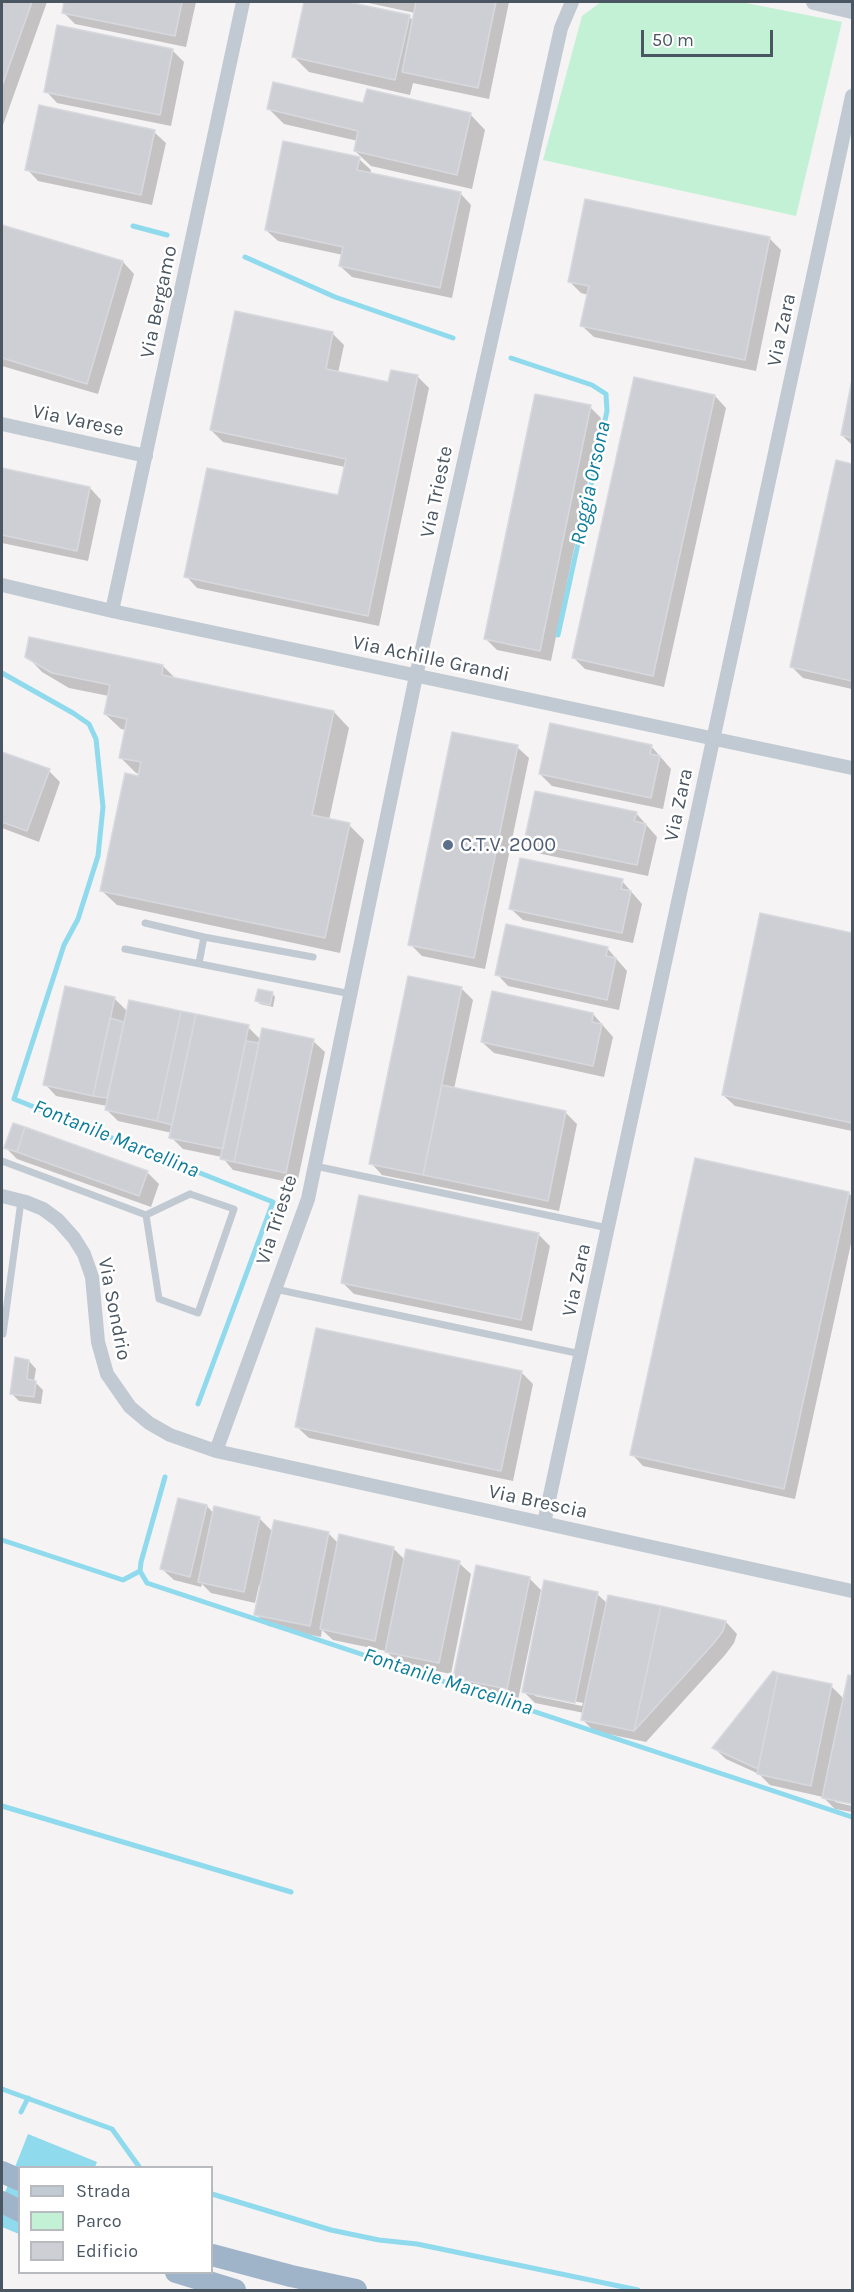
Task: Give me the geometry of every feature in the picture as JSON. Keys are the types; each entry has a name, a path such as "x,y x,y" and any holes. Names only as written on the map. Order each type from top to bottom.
{"highway":[{"path":"2,2172 18,2179"},
{"path":"2,2202 18,2210"},
{"path":"213,2255 356,2290"},
{"path":"183,2274 235,2290"}],"street":[{"name":"Via Bergamo","path":"112,611 243,2"},
{"name":"Via Trieste","path":"216,1451 308,1199 416,676 561,28 572,2"},
{"path":"814,2 852,11"},
{"name":"Via Zara","path":"544,1523 852,96"},
{"name":"Via Varese","path":"2,424 146,456"},
{"name":"Via Achille Grandi","path":"2,585 112,611 852,768"},
{"name":"Via Sondrio","path":"2,1196 43,1209 71,1233 84,1254 92,1277 99,1350 107,1374 120,1395 136,1413 156,1428 216,1451"},
{"name":"Via Brescia","path":"216,1451 852,1591"}],"lane":[{"path":"146,923 204,937 313,957"},
{"path":"200,963 204,937"},
{"path":"125,949 351,994"},
{"path":"2,1161 146,1215 190,1194 234,1209 198,1313 159,1299 146,1215"},
{"path":"315,1166 608,1228"},
{"path":"3,1334 21,1201"},
{"path":"275,1289 581,1354"}],"green space":[{"path":"601,2 741,2 842,22 796,216 543,160 582,16"}],"water":[{"path":"28,2134 97,2162 95,2166 18,2166 18,2234 2,2227 2,2200"}],"building":[{"path":"2,2 32,2 2,86"},
{"path":"64,2 182,2 175,36 62,13"},
{"path":"304,2 348,2 410,15 395,80 292,57"},
{"path":"416,2 496,2 478,88 402,72"},
{"path":"57,25 173,49 160,115 44,92"},
{"path":"273,82 363,103 367,89 471,113 457,175 354,151 358,131 267,109"},
{"path":"39,105 155,130 141,195 25,170"},
{"path":"283,141 360,157 357,170 461,192 440,288 339,266 343,247 265,230"},
{"path":"585,199 770,237 745,360 580,326 589,286 568,282"},
{"path":"2,225 123,261 87,384 2,358"},
{"path":"235,311 333,332 326,369 388,382 391,370 418,375 368,616 184,577 207,468 338,495 346,459 210,430"},
{"path":"634,377 715,395 653,676 572,658"},
{"path":"852,380 852,438 841,435"},
{"path":"535,394 591,405 540,651 484,639"},
{"path":"836,460 852,464 852,681 790,667"},
{"path":"2,468 90,487 77,551 2,535"},
{"path":"29,637 163,665 162,675 334,711 312,815 350,823 325,938 100,891 125,773 138,776 141,762 119,758 127,719 104,714 110,685 52,673 25,657"},
{"path":"550,723 652,745 650,754 660,756 651,798 539,774"},
{"path":"452,732 518,745 474,958 408,945"},
{"path":"2,752 50,769 27,831 2,822"},
{"path":"535,791 637,812 634,821 646,824 637,865 524,842"},
{"path":"520,858 623,879 621,889 631,891 622,933 509,909"},
{"path":"760,913 852,933 852,1123 722,1095"},
{"path":"506,924 608,947 606,956 616,958 607,1000 495,975"},
{"path":"408,976 462,987 423,1175 369,1164"},
{"path":"65,986 115,997 93,1096 43,1085"},
{"path":"258,989 273,992 270,1005 255,1001"},
{"path":"492,991 593,1013 592,1022 602,1024 593,1066 481,1042"},
{"path":"129,1000 181,1011 157,1121 105,1110"},
{"path":"181,1011 196,1014 172,1125 157,1121"},
{"path":"196,1014 249,1025 223,1149 169,1138"},
{"path":"110,1018 124,1022 107,1098 93,1096"},
{"path":"262,1028 314,1039 286,1173 234,1162"},
{"path":"246,1041 259,1043 234,1162 220,1159"},
{"path":"442,1085 566,1111 548,1201 423,1175"},
{"path":"13,1123 25,1127 17,1152 4,1148"},
{"path":"25,1127 148,1171 139,1196 17,1152"},
{"path":"695,1158 849,1192 784,1489 630,1455"},
{"path":"359,1195 539,1233 521,1320 341,1283"},
{"path":"316,1328 522,1371 501,1471 295,1427"},
{"path":"15,1357 29,1360 27,1379 36,1381 34,1397 10,1394"},
{"path":"178,1498 207,1505 190,1577 160,1569"},
{"path":"214,1506 260,1517 244,1592 198,1582"},
{"path":"274,1520 329,1532 310,1626 254,1615"},
{"path":"339,1534 394,1547 375,1641 320,1629"},
{"path":"406,1549 460,1561 439,1663 385,1652"},
{"path":"476,1565 530,1577 507,1689 453,1678"},
{"path":"544,1580 598,1592 575,1703 522,1692"},
{"path":"608,1595 661,1606 634,1731 581,1720"},
{"path":"661,1606 726,1621 723,1631 714,1643 634,1731"},
{"path":"773,1671 778,1673 758,1769 712,1748"},
{"path":"778,1673 832,1684 811,1786 757,1774"},
{"path":"848,1675 852,1676 852,1804 822,1798"}],"waterway":[{"name":"Roggia Orsona","path":"133,226 167,235"},
{"name":"Roggia Orsona","path":"245,257 335,297 453,338"},
{"name":"Roggia Orsona","path":"511,358 592,385 606,394 607,411 558,635"},
{"name":"Fontanile Marcellina","path":"2,673 89,724 96,739 103,807 98,856 78,919 64,945 14,1099 273,1202 198,1404"},
{"name":"Fontanile Marcellina","path":"165,1477 141,1562 140,1571 147,1583 852,1817"},
{"path":"2,1540 123,1580 140,1571"},
{"path":"2,1806 291,1892"},
{"path":"2,2089 112,2129 139,2166"},
{"path":"21,2112 28,2098"},
{"path":"213,2194 331,2230 379,2240 417,2244 638,2290"}],"place":[{"name":"C.T.V. 2000","path":"448,845"}]}
